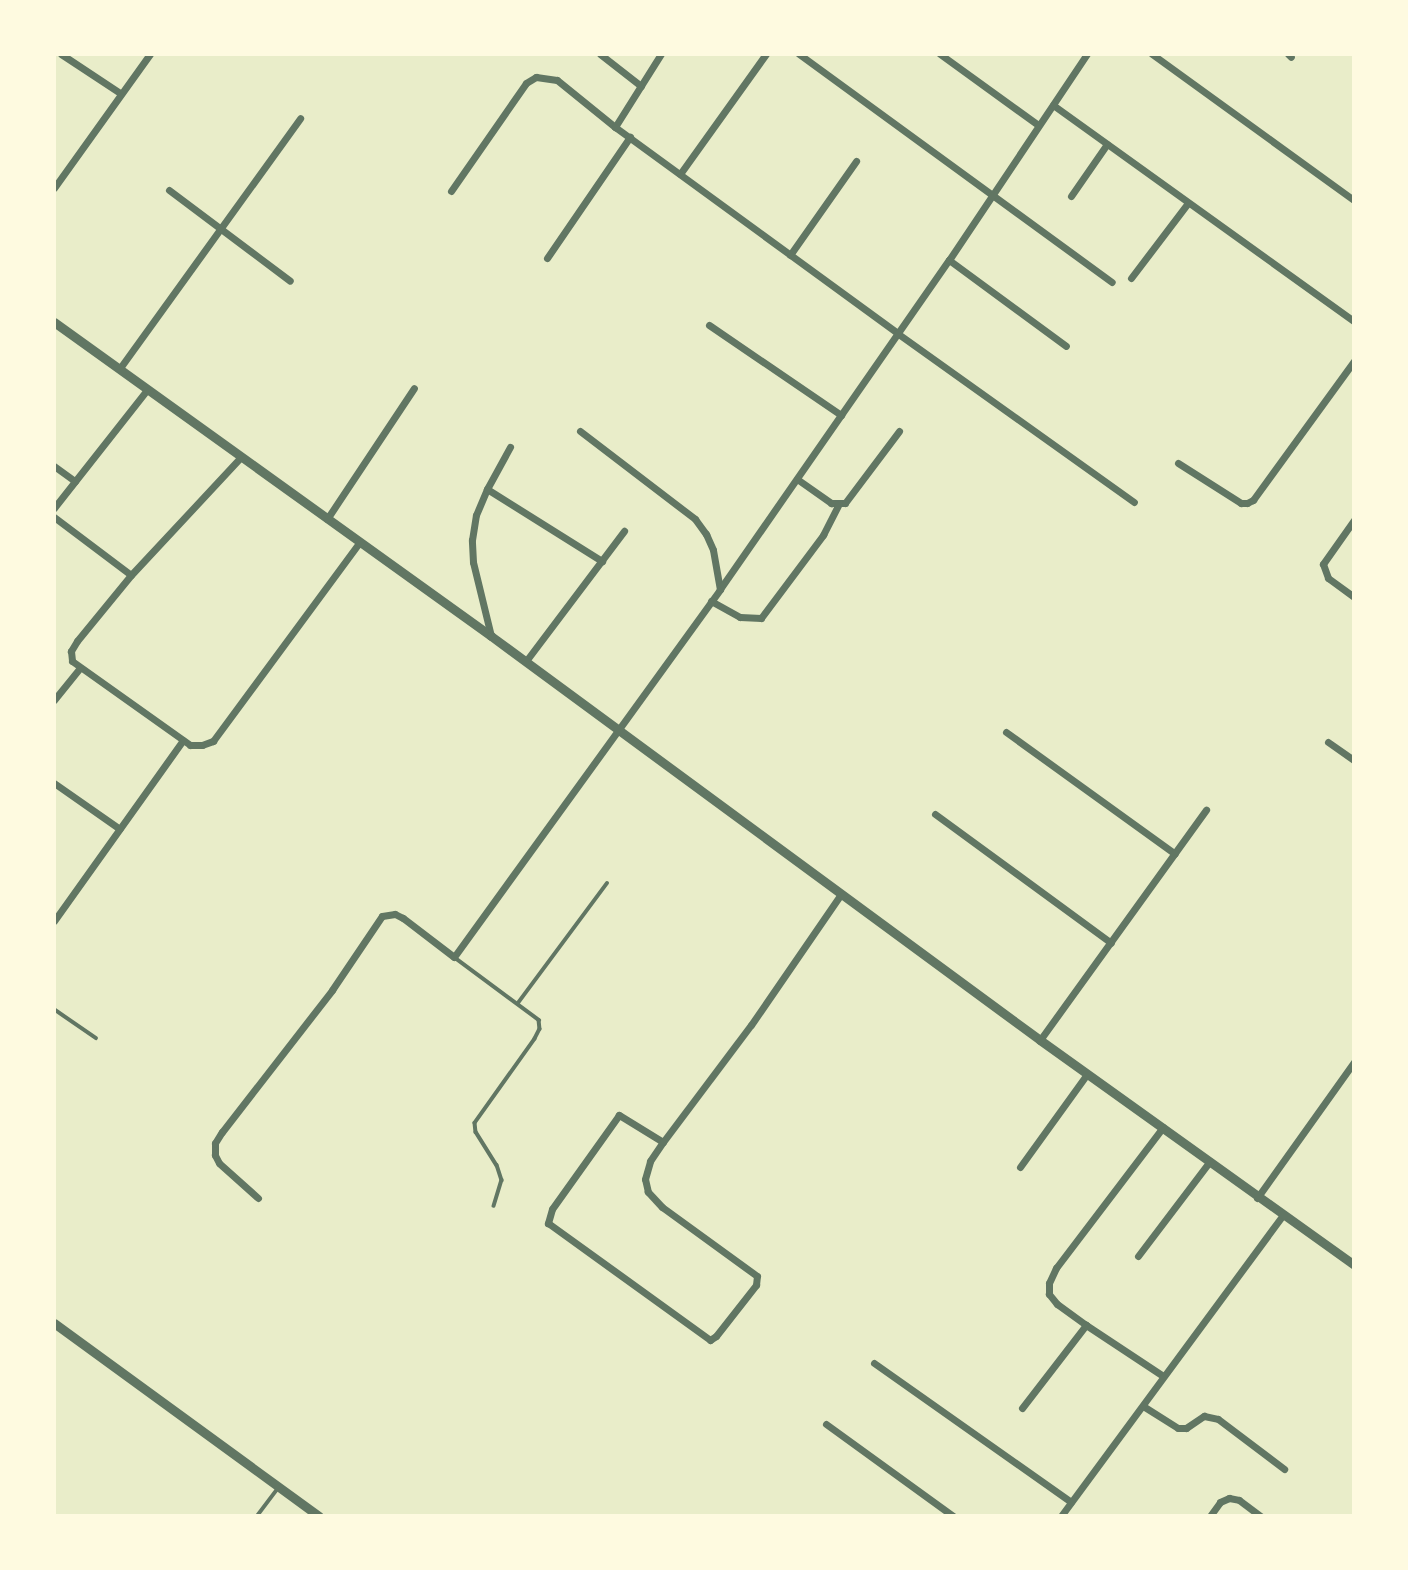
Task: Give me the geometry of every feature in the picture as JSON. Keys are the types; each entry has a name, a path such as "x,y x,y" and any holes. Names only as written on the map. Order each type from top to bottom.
{"street":[{"path":"61,54 120,93"},
{"path":"54,188 149,54"},
{"path":"600,54 641,86"},
{"path":"615,127 662,54"},
{"path":"680,174 766,54"},
{"path":"799,54 1112,282"},
{"path":"940,54 1038,124"},
{"path":"258,1198 219,1163 215,1155 215,1143 332,990 382,916 395,914 454,957 720,589 949,260 991,193 1087,54"},
{"path":"1152,54 1354,200"},
{"path":"451,191 526,83 536,77 557,80 615,127 790,255 1134,502"},
{"path":"1053,105 1354,321"},
{"path":"120,368 218,227 300,118"},
{"path":"547,258 630,137"},
{"path":"1071,196 1107,144"},
{"path":"790,255 856,161"},
{"path":"169,190 290,281"},
{"path":"1131,278 1188,203"},
{"path":"949,260 1066,346"},
{"path":"54,322 620,729 1040,1040 1354,1265"},
{"path":"709,325 841,415"},
{"path":"1178,463 1241,503 1247,503 1253,499 1354,361"},
{"path":"327,519 414,388"},
{"path":"54,508 147,390"},
{"path":"580,431 695,519 713,550 720,589"},
{"path":"711,601 740,617 761,618 823,535 838,505 851,497 899,431"},
{"path":"491,636 473,562 472,540 476,515 510,447"},
{"path":"240,458 131,575 71,651 72,661 79,669 190,745 202,745 212,741 359,543"},
{"path":"54,466 75,481"},
{"path":"797,479 838,505"},
{"path":"487,489 602,561"},
{"path":"54,517 131,575"},
{"path":"1354,520 1323,564 1328,578 1354,597"},
{"path":"526,661 624,531"},
{"path":"54,700 79,669"},
{"path":"1006,732 1175,854"},
{"path":"55,920 183,740"},
{"path":"1328,742 1354,760"},
{"path":"54,783 120,829"},
{"path":"1040,1040 1206,810"},
{"path":"935,814 1111,943"},
{"path":"663,1142 625,1117 614,1119 552,1209 548,1223 710,1340 756,1285 757,1276 662,1207 648,1192 645,1179 650,1161 751,1025 841,894"},
{"path":"1257,1198 1354,1062"},
{"path":"1020,1167 1087,1074"},
{"path":"1163,1127 1056,1268 1049,1283 1049,1294 1057,1304 1163,1377"},
{"path":"1138,1256 1210,1161"},
{"path":"1061,1516 1283,1214"},
{"path":"54,1323 318,1516"},
{"path":"1022,1408 1086,1325"},
{"path":"874,1363 1071,1502"},
{"path":"1143,1406 1178,1428 1186,1428 1203,1416 1218,1419 1284,1469"},
{"path":"826,1424 953,1516"},
{"path":"1210,1516 1220,1502 1229,1498 1239,1500 1260,1516"}],"lane":[{"path":"518,1003 607,883"},
{"path":"454,957 539,1020 540,1029 475,1123 476,1132 497,1165 502,1180 495,1206"},
{"path":"54,1009 96,1038"},
{"path":"257,1516 279,1487"}]}
